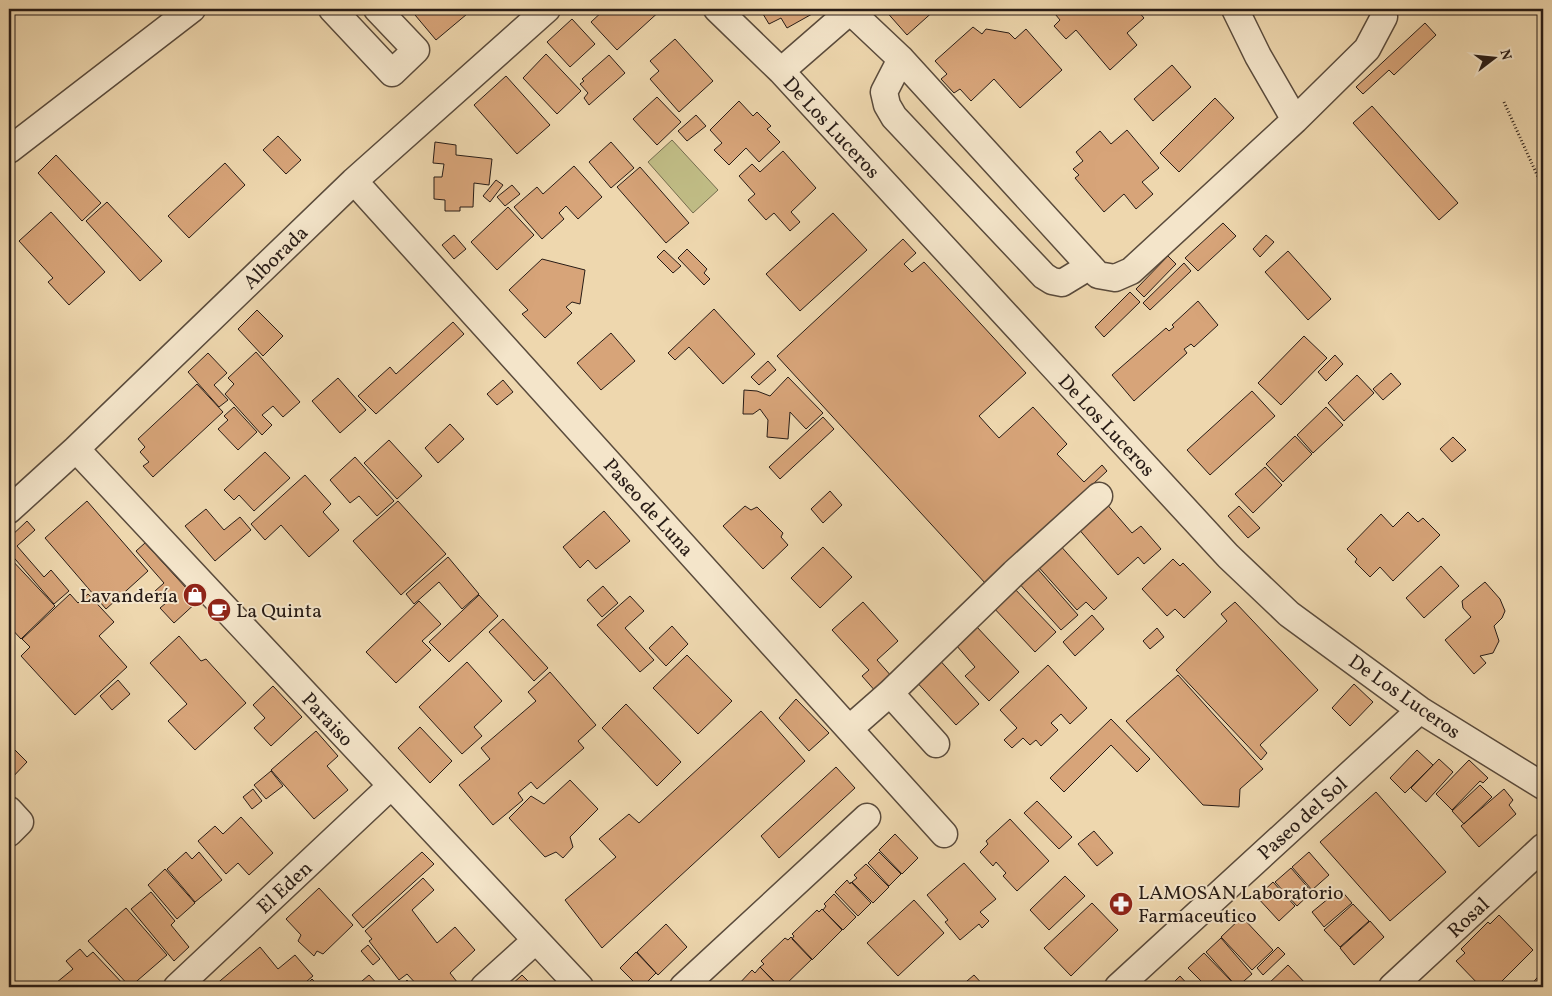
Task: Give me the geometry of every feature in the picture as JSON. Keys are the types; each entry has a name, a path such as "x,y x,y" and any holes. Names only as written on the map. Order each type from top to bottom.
{"street":[{"path":"9,150 192,9"},
{"path":"332,9 392,73 416,50 377,9"},
{"name":"Alborada","path":"9,510 76,449 354,181 547,9"},
{"name":"De Los Luceros","path":"717,9 780,70 1228,556 1289,614 1420,710 1543,786"},
{"path":"1235,9 1258,56 1295,120"},
{"path":"780,70 849,10 901,59 1098,275 1115,278 1131,271 1295,120 1367,49 1384,17 1383,9"},
{"path":"901,59 884,92 887,104 894,117 1044,276 1052,281 1062,283 1090,266"},
{"name":"Paseo de Luna","path":"354,181 944,834"},
{"name":"Paraiso","path":"76,449 580,987"},
{"path":"849,729 890,694 1014,573 1099,496"},
{"path":"890,694 936,744"},
{"name":"Paseo del Sol","path":"1118,987 1420,710"},
{"name":"El Eden","path":"177,987 390,786"},
{"path":"9,810 20,822 9,833"},
{"path":"683,987 867,817"},
{"name":"Rosal","path":"1392,987 1543,847"},
{"path":"484,987 536,940"}],"path":[{"path":"1504,102 1543,188"}],"shaded area":[{"path":"672,140 718,190 693,213 648,162"}],"building":[{"path":"410,9 473,9 436,40"},
{"path":"605,9 662,9 617,50 591,22"},
{"path":"760,9 810,9 812,14 787,28 781,18 769,24"},
{"path":"884,9 936,9 907,35"},
{"path":"1051,9 1136,9 1144,18 1127,33 1137,45 1110,70 1076,30 1066,39 1054,26 1060,20"},
{"path":"572,19 595,44 570,67 547,42"},
{"path":"1425,23 1436,35 1394,75 1389,70 1363,94 1356,87"},
{"path":"973,27 982,34 986,29 1009,33 1015,39 1026,29 1062,70 1020,108 994,79 971,101 960,89 954,93 941,79 947,74 935,61"},
{"path":"675,39 713,81 679,112 650,79 659,71 650,61"},
{"path":"546,54 581,91 557,114 523,78"},
{"path":"609,55 625,73 589,105 584,98 588,93 580,84 584,81 582,79"},
{"path":"1172,65 1191,87 1153,121 1134,99"},
{"path":"506,76 550,125 517,154 474,105"},
{"path":"657,97 681,122 657,145 633,119"},
{"path":"1215,98 1234,118 1179,172 1160,153"},
{"path":"739,101 753,116 757,112 771,126 767,129 780,142 759,162 746,148 729,165 714,150 722,143 710,130"},
{"path":"1372,106 1458,203 1439,220 1353,123"},
{"path":"696,115 706,126 687,141 678,131"},
{"path":"1127,130 1159,168 1142,182 1153,194 1136,209 1124,194 1104,212 1075,178 1079,175 1073,169 1083,161 1076,152 1100,131 1111,144"},
{"path":"278,136 301,160 286,174 263,150"},
{"path":"435,142 456,145 456,155 492,159 489,185 474,183 473,207 460,207 460,211 445,211 445,200 434,199 434,177 442,177 444,164 433,163"},
{"path":"611,142 634,168 611,188 589,162"},
{"path":"783,151 816,188 791,212 800,222 790,231 774,213 766,220 748,200 755,194 739,176 752,164 760,172"},
{"path":"56,155 101,203 82,221 38,173"},
{"path":"225,163 245,185 189,238 168,216"},
{"path":"574,166 602,197 578,219 566,206 559,213 564,219 542,239 514,207 537,187 543,194"},
{"path":"640,167 689,223 666,243 617,187"},
{"path":"496,180 503,185 490,202 483,196"},
{"path":"512,185 520,194 505,206 497,197"},
{"path":"107,202 162,261 140,281 86,221"},
{"path":"508,207 534,235 497,270 471,242"},
{"path":"51,212 105,272 69,305 48,282 53,278 19,241"},
{"path":"833,213 867,250 800,311 766,274"},
{"path":"1223,223 1236,236 1198,271 1185,258"},
{"path":"454,235 466,249 454,259 442,245"},
{"path":"1266,235 1274,242 1260,257 1253,249"},
{"path":"903,239 916,253 904,264 912,272 924,262 1026,373 979,416 999,438 1033,407 1067,444 1057,454 1084,482 1102,465 1107,471 986,584 777,356"},
{"path":"687,249 707,269 704,273 710,279 704,285 678,258"},
{"path":"664,250 681,266 673,273 657,257"},
{"path":"1288,251 1331,299 1308,320 1265,272"},
{"path":"1168,256 1176,264 1144,297 1136,289"},
{"path":"542,259 585,270 580,304 572,302 566,307 572,313 545,338 522,314 528,310 509,290"},
{"path":"1184,263 1191,271 1150,310 1143,303"},
{"path":"1130,292 1140,302 1104,337 1095,327"},
{"path":"1198,301 1218,325 1194,347 1191,344 1184,349 1187,353 1134,401 1112,375 1166,328 1169,331 1174,327 1172,325"},
{"path":"714,309 755,354 723,384 689,347 675,360 668,353"},
{"path":"257,310 283,336 263,356 238,329"},
{"path":"453,322 464,334 376,414 358,396 390,367 396,374"},
{"path":"611,333 635,361 601,390 577,363"},
{"path":"1304,336 1327,358 1281,405 1258,383"},
{"path":"256,352 300,402 283,417 273,406 262,415 272,425 262,435 225,394 234,384 228,378"},
{"path":"208,353 227,373 214,385 228,400 219,407 188,372"},
{"path":"1335,355 1343,364 1326,381 1318,372"},
{"path":"768,361 776,370 759,385 751,377"},
{"path":"1391,373 1401,384 1383,400 1373,389"},
{"path":"1357,375 1374,393 1344,421 1328,403"},
{"path":"788,377 823,413 806,429 790,412 788,439 767,437 768,420 760,409 753,414 743,414 744,390 757,391 770,396"},
{"path":"338,378 366,410 340,433 312,401"},
{"path":"503,380 513,392 497,405 487,394"},
{"path":"197,384 223,412 153,477 143,466 149,462 140,452 145,447 138,439"},
{"path":"1252,391 1275,416 1210,475 1187,450"},
{"path":"234,407 257,432 238,450 218,429 228,420 224,416"},
{"path":"1326,407 1343,425 1313,453 1297,435"},
{"path":"823,417 834,429 780,479 769,467"},
{"path":"450,424 464,439 438,463 425,448"},
{"path":"1295,436 1312,454 1283,482 1266,464"},
{"path":"1453,437 1466,450 1452,462 1440,449"},
{"path":"389,440 422,476 397,499 364,463"},
{"path":"265,452 290,478 254,511 239,495 234,500 224,490"},
{"path":"355,457 394,501 377,516 359,496 350,503 330,480"},
{"path":"1265,467 1282,485 1253,513 1235,494"},
{"path":"305,475 331,504 323,512 339,530 309,557 281,525 265,540 251,524"},
{"path":"830,491 842,505 823,523 811,509"},
{"path":"87,501 148,571 106,609 45,538"},
{"path":"398,501 446,554 401,595 353,541"},
{"path":"1105,502 1132,533 1141,526 1161,549 1144,564 1138,557 1118,575 1077,527"},
{"path":"745,506 751,510 757,507 783,533 781,537 788,545 763,569 723,526"},
{"path":"1239,506 1260,528 1248,538 1228,516"},
{"path":"206,509 224,530 240,517 251,530 215,561 185,526"},
{"path":"604,511 630,541 596,569 588,560 580,568 563,547"},
{"path":"1408,512 1418,522 1423,518 1440,535 1393,581 1380,567 1370,577 1355,562 1357,559 1347,549 1381,514 1393,527"},
{"path":"27,521 35,530 17,546 44,577 51,570 69,591 54,604 9,552 9,538"},
{"path":"145,543 198,601 174,623 160,608 166,603 155,591 164,583 136,551"},
{"path":"1058,543 1107,598 1094,610 1086,602 1077,610 1035,563"},
{"path":"823,547 852,577 820,608 791,578"},
{"path":"9,557 55,606 21,639 9,626"},
{"path":"448,557 479,594 462,609 439,582 414,604 406,594"},
{"path":"1173,559 1180,566 1183,563 1211,592 1184,618 1175,609 1167,616 1142,589"},
{"path":"1035,566 1078,615 1061,630 1017,581"},
{"path":"1441,566 1459,586 1424,618 1406,598"},
{"path":"1485,582 1500,599 1505,611 1502,618 1494,626 1499,641 1493,653 1480,656 1486,663 1474,674 1445,640 1471,617 1463,608 1462,601"},
{"path":"603,586 618,603 602,617 587,600"},
{"path":"1012,586 1056,632 1035,652 992,606"},
{"path":"70,594 78,603 88,594 114,622 99,636 127,667 75,715 21,656 30,647 22,639"},
{"path":"479,595 498,616 449,662 429,642"},
{"path":"630,596 644,611 625,628 654,660 640,672 597,625"},
{"path":"419,601 441,624 422,641 431,650 396,683 366,652"},
{"path":"863,602 898,641 877,660 893,678 877,693 862,676 869,670 832,630"},
{"path":"1235,602 1318,690 1260,745 1267,753 1261,760 1176,670 1227,621 1221,614"},
{"path":"1092,615 1104,629 1075,656 1063,642"},
{"path":"503,619 548,668 534,681 489,632"},
{"path":"672,626 688,644 666,666 649,648"},
{"path":"976,626 1019,672 989,701 965,676 975,667 956,645"},
{"path":"1157,628 1164,637 1150,649 1143,641"},
{"path":"179,636 201,661 206,659 246,703 195,750 168,721 187,704 150,663"},
{"path":"687,655 732,701 698,734 653,688"},
{"path":"937,657 979,704 956,725 913,678"},
{"path":"467,662 502,701 474,727 482,736 462,754 419,707"},
{"path":"1048,665 1087,708 1070,724 1061,714 1051,723 1058,730 1041,746 1036,740 1030,745 1023,738 1012,748 1004,740 1017,728 1000,710"},
{"path":"550,672 596,725 578,741 584,748 537,789 531,782 518,793 523,800 493,825 459,785 490,759 481,748 536,701 528,692"},
{"path":"1178,675 1263,769 1240,789 1239,807 1203,805 1126,721"},
{"path":"118,680 130,694 112,710 100,696"},
{"path":"1354,684 1373,702 1350,726 1332,708"},
{"path":"273,686 302,717 271,746 254,728 265,718 253,705"},
{"path":"796,699 829,733 809,751 779,718"},
{"path":"626,704 681,762 657,786 602,728"},
{"path":"761,711 805,761 602,948 565,900 616,857 599,839 629,814 639,823"},
{"path":"1111,719 1150,759 1137,772 1111,745 1064,792 1050,778"},
{"path":"420,727 452,761 430,783 398,748"},
{"path":"316,731 338,756 327,766 348,790 314,819 271,770"},
{"path":"12,747 27,762 9,781 9,751"},
{"path":"1417,750 1433,765 1405,793 1390,778"},
{"path":"1439,759 1453,772 1426,802 1411,788"},
{"path":"1469,760 1488,778 1483,783 1480,781 1452,810 1436,794"},
{"path":"836,767 855,788 779,858 761,836"},
{"path":"271,771 283,786 266,799 254,785"},
{"path":"570,780 598,809 570,837 573,847 563,858 556,852 545,857 509,818 531,796 544,804"},
{"path":"1480,785 1492,797 1464,824 1452,811"},
{"path":"253,789 262,801 252,809 243,797"},
{"path":"1504,789 1513,800 1509,805 1516,814 1479,847 1461,826"},
{"path":"1376,792 1446,872 1390,921 1320,842"},
{"path":"1037,801 1072,837 1059,849 1024,813"},
{"path":"241,817 273,853 249,875 238,863 226,874 198,841 215,826 223,834"},
{"path":"1010,819 1049,861 1017,891 1003,876 1006,873 996,862 993,866 980,852 988,844 986,841"},
{"path":"1094,831 1113,853 1097,866 1078,844"},
{"path":"895,834 918,858 902,874 879,850"},
{"path":"186,852 192,859 199,852 222,880 195,902 167,869"},
{"path":"422,852 434,864 363,928 352,915"},
{"path":"879,852 901,874 889,886 868,863"},
{"path":"1309,852 1329,875 1312,890 1292,867"},
{"path":"964,863 996,899 980,912 989,921 982,928 979,924 960,940 945,922 948,920 927,895"},
{"path":"866,864 889,887 873,903 852,882 857,878 854,875"},
{"path":"1291,868 1312,892 1297,906 1275,882"},
{"path":"165,869 195,903 177,919 148,885"},
{"path":"1065,876 1085,896 1049,930 1030,910"},
{"path":"423,878 434,890 412,910 437,943 455,927 475,950 450,973 461,987 419,987 407,974 399,980 369,941 372,939 365,931"},
{"path":"847,880 871,903 858,916 835,892"},
{"path":"1273,882 1295,906 1279,921 1257,897"},
{"path":"319,888 353,925 323,954 317,951 314,956 298,941 301,935 286,919"},
{"path":"1340,889 1352,903 1324,927 1312,912"},
{"path":"151,892 175,921 171,925 189,947 174,961 131,909"},
{"path":"834,894 856,917 843,930 823,910 826,906 824,904"},
{"path":"914,900 944,933 898,976 867,943"},
{"path":"1092,903 1118,930 1071,976 1044,948"},
{"path":"1353,904 1369,921 1340,947 1324,930"},
{"path":"126,908 167,955 130,987 88,941"},
{"path":"822,909 842,930 812,960 792,939 794,936 792,934 817,910 819,912"},
{"path":"1499,915 1533,950 1496,987 1481,987 1456,961 1465,953 1461,949 1488,922 1490,924"},
{"path":"1242,917 1273,950 1252,970 1221,937"},
{"path":"1370,921 1384,937 1354,965 1340,948"},
{"path":"666,924 687,947 658,975 637,952"},
{"path":"791,937 812,959 783,987 780,987 760,967 764,964 761,961 785,938 788,940"},
{"path":"1221,938 1252,974 1237,987 1206,952"},
{"path":"368,945 380,959 373,965 361,951"},
{"path":"260,947 278,969 295,955 313,976 300,987 214,986"},
{"path":"1278,947 1285,954 1263,975 1257,968"},
{"path":"80,949 87,957 93,952 126,987 51,987 73,969 66,961"},
{"path":"636,952 656,973 642,987 639,987 620,968"},
{"path":"1204,953 1237,987 1207,987 1188,968"},
{"path":"1288,965 1307,985 1305,987 1270,987 1267,985"},
{"path":"760,967 779,987 736,987 752,970 755,973"},
{"path":"1543,971 1543,987 1529,987"},
{"path":"369,975 380,987 355,987"},
{"path":"522,975 534,987 509,987"},
{"path":"974,975 985,987 960,987"},
{"path":"1180,976 1190,987 1169,987"},
{"path":"312,979 320,987 304,987"},
{"path":"407,980 413,987 400,987"}],"place":[{"name":"Lavandería","path":"195,595"},
{"name":"La Quinta","path":"219,610"},
{"name":"LAMOSAN Laboratorio Farmaceutico","path":"1121,904"}]}
